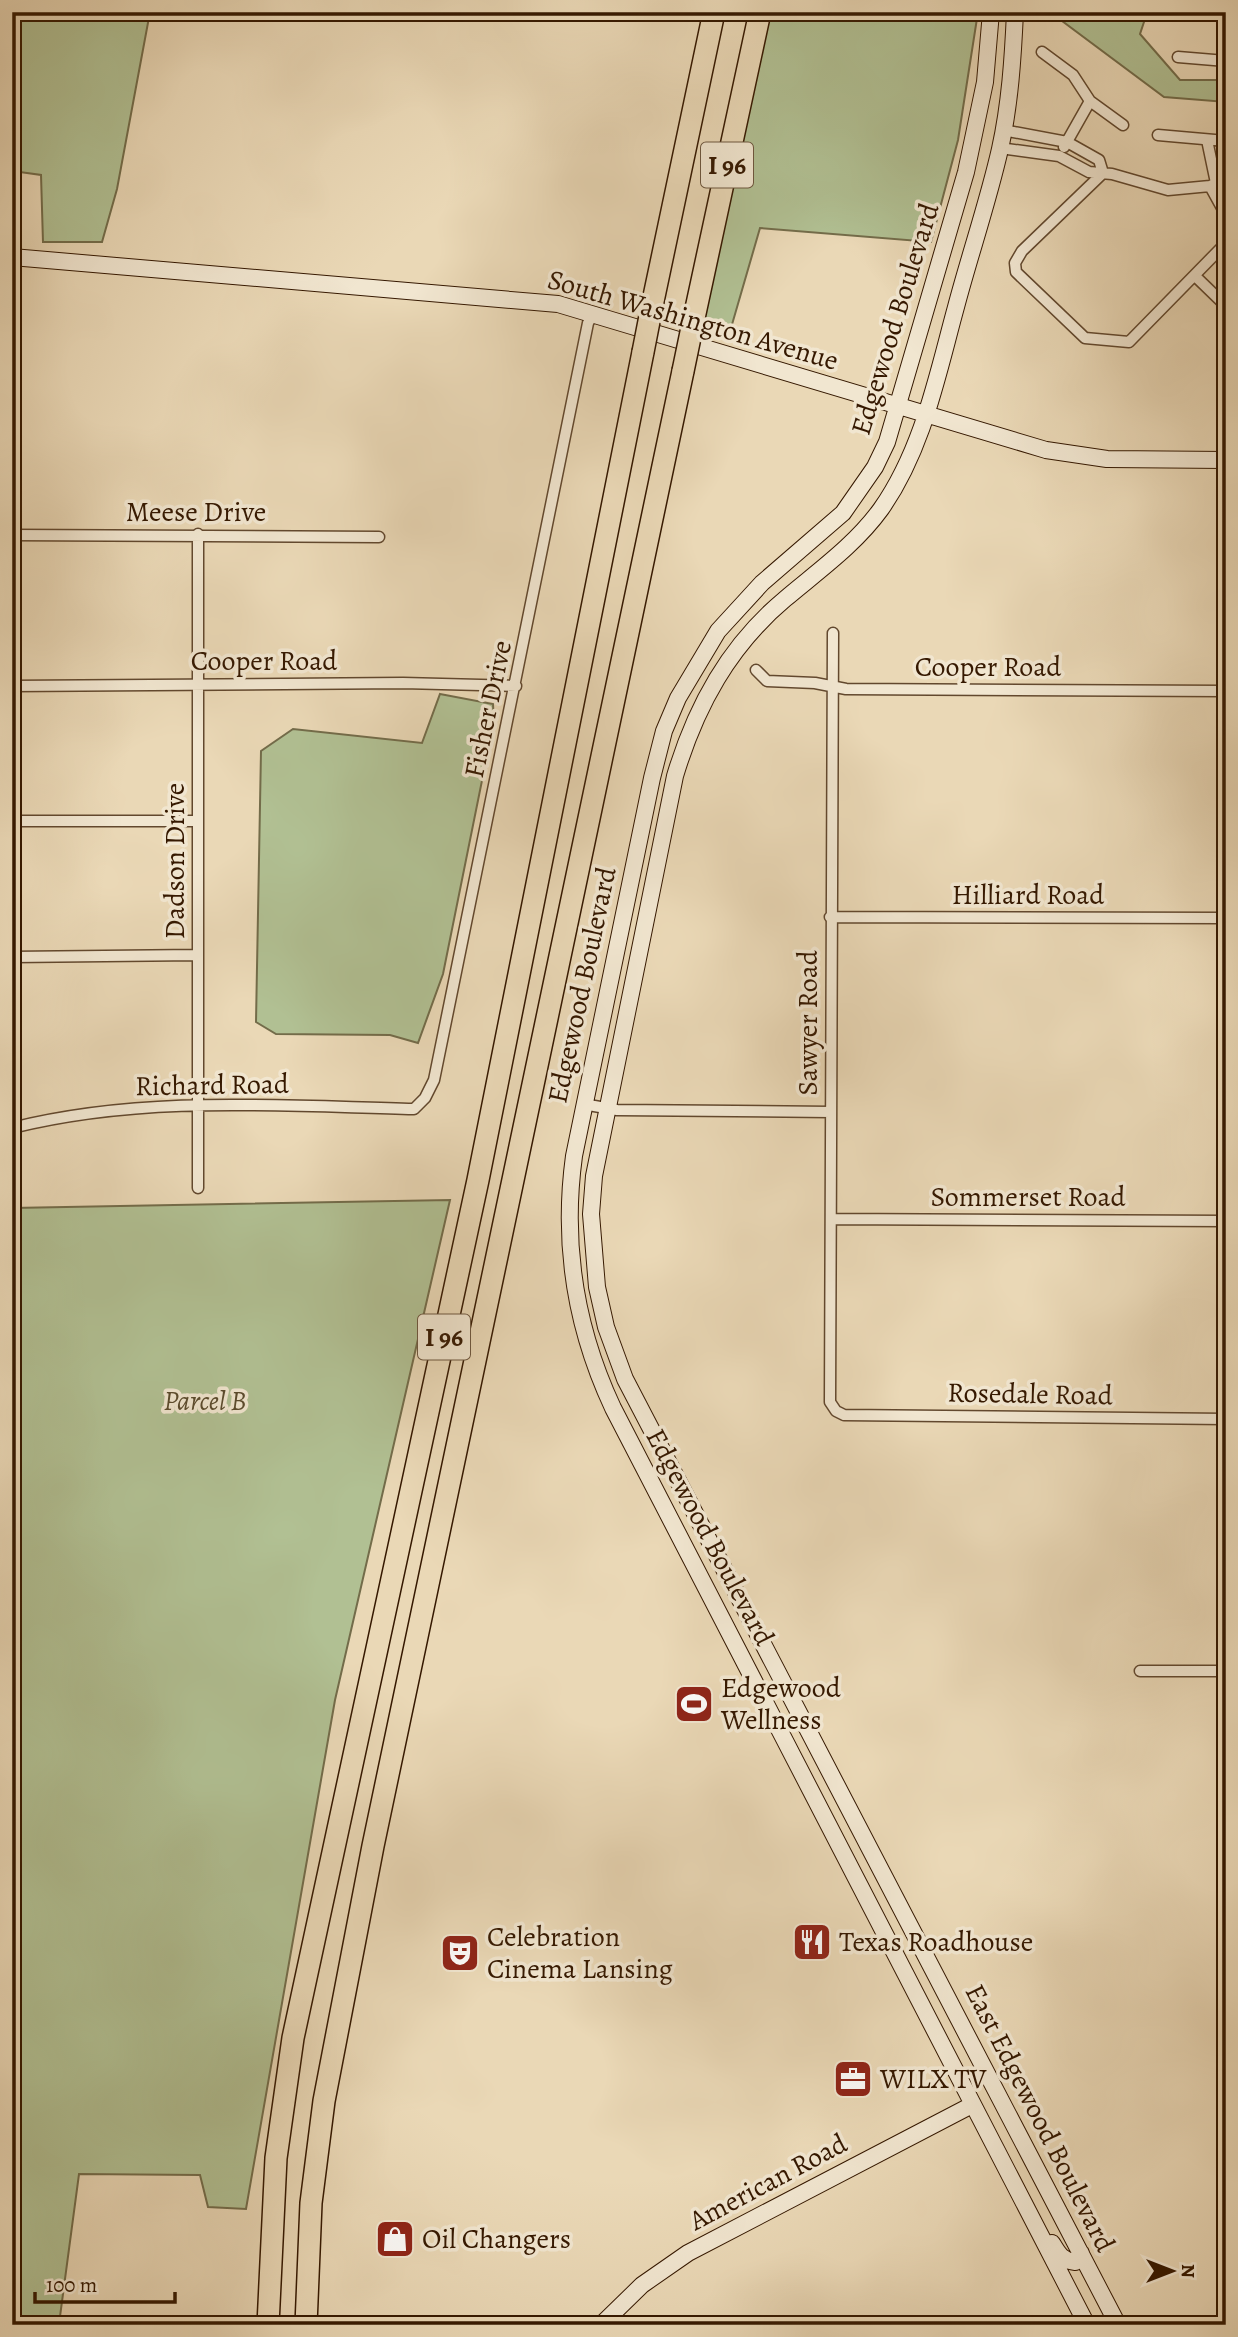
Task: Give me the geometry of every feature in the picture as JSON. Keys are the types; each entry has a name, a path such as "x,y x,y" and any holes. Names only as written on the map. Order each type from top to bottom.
{"highway":[{"name":"I 96","path":"268,2325 267,2288 276,2158 293,2038 478,1180 652,306 714,12"},
{"name":"I 96","path":"306,2325 311,2203 329,2074 373,1846 760,12"}],"street":[{"name":"Edgewood Boulevard","path":"911,1986 835,1834 635,1451 593,1362 580,1318 569,1247 570,1186 583,1104 664,731 696,662 739,606 843,513 876,467 899,405 951,222 985,82 991,12"},
{"path":"958,300 1000,148 1015,12"},
{"path":"990,33 1003,28 1010,30 1014,37"},
{"path":"1042,52 1073,75 1090,101 1123,125"},
{"path":"1178,57 1226,61"},
{"path":"985,82 989,94 981,144 988,150 1000,148 1059,156 1089,172 1103,173 1168,190 1217,183"},
{"path":"1059,156 1090,101"},
{"path":"1003,130 1067,142 1099,160 1103,173"},
{"path":"1158,135 1226,141"},
{"path":"1207,140 1226,215"},
{"path":"1103,173 1022,251 1015,263 1016,272 1085,338 1129,342 1226,243"},
{"path":"951,222 963,220 970,227 956,281 958,300"},
{"name":"South Washington Avenue","path":"12,257 523,299 594,313 1073,456 1226,460"},
{"path":"1195,276 1226,306"},
{"name":"East Edgewood Boulevard","path":"958,300 926,414 907,463 880,510 841,553 782,601 737,648 717,676 686,740 675,776 606,1108 594,1176 591,1214 597,1287 606,1327 625,1379 1118,2325"},
{"name":"Fisher Drive","path":"414,1109 425,1098 434,1080 588,323 594,313"},
{"path":"813,577 806,577 799,566 838,528 843,513"},
{"name":"Dadson Drive","path":"198,534 198,1188"},
{"name":"Meese Drive","path":"12,535 379,537"},
{"name":"Sawyer Road","path":"833,633 830,1402 836,1412"},
{"name":"Cooper Road","path":"756,670 767,681 846,689 1226,691"},
{"name":"Cooper Road","path":"12,686 403,683 516,686"},
{"path":"12,821 197,821"},
{"name":"Hilliard Road","path":"830,917 1226,918"},
{"path":"12,957 197,955"},
{"path":"583,1104 606,1108 831,1112"},
{"name":"Richard Road","path":"12,1128 75,1114 198,1105 414,1109"},
{"name":"Sommerset Road","path":"831,1219 1226,1222"},
{"path":"593,1362 601,1360 614,1369 638,1423 653,1434"},
{"name":"Rosedale Road","path":"836,1412 844,1415 1226,1419"},
{"path":"635,1451 647,1456 675,1511 681,1515 693,1511"},
{"path":"704,1581 713,1580 724,1587 753,1644 766,1653"},
{"path":"1140,1671 1226,1671"},
{"path":"835,1834 852,1836 876,1878 890,1888"},
{"path":"862,1890 876,1903 899,1947 910,1947 916,1937"},
{"path":"911,1986 914,1980 922,1977 932,1982 973,2062 987,2073"},
{"name":"East Edgewood Boulevard","path":"911,1986 1087,2325"},
{"name":"American Road","path":"601,2325 642,2285 688,2253 972,2105"},
{"path":"995,2150 1009,2159 1058,2253 1064,2259 1075,2262 1081,2253"},
{"path":"1071,2295 1088,2289 1109,2325"}],"green space":[{"path":"12,12 150,12 117,189 102,242 43,242 41,175 12,171"},
{"path":"769,12 978,12 958,140 931,242 760,228 731,328 702,324"},
{"path":"1050,12 1226,12 1226,21 1146,16 1140,34 1180,80 1226,80 1226,102 1164,97"},
{"path":"440,694 493,704 494,721 443,974 418,1043 390,1035 276,1034 256,1022 261,751 293,729 422,743"},
{"name":"Parcel B","path":"450,1200 335,1700 246,2209 208,2207 200,2175 79,2174 59,2324 12,2325 12,1208"}],"place":[{"name":"Edgewood Wellness","path":"694,1704"},
{"name":"Texas Roadhouse","path":"812,1942"},
{"name":"Celebration Cinema Lansing","path":"460,1953"},
{"name":"WILX TV","path":"853,2079"},
{"name":"Oil Changers","path":"395,2239"}]}
